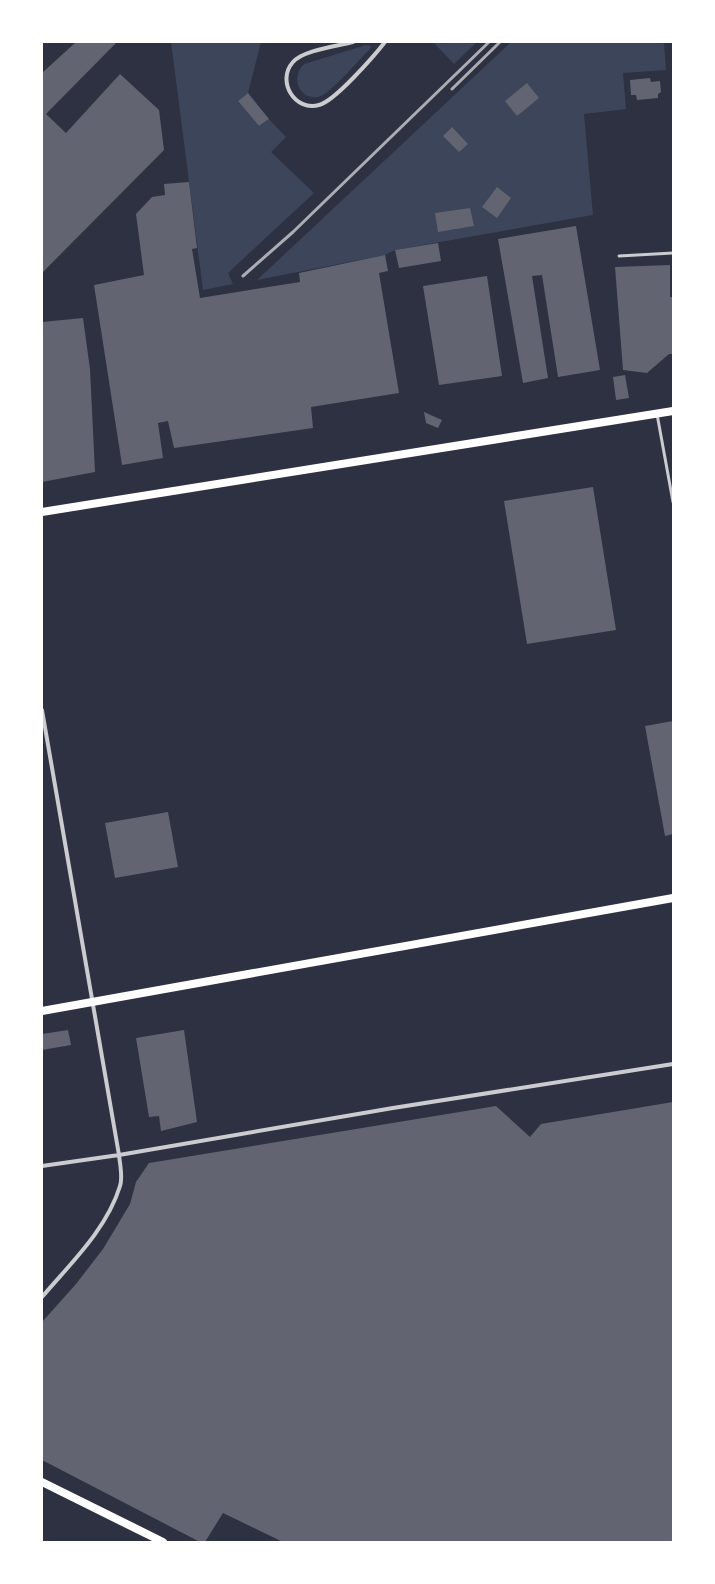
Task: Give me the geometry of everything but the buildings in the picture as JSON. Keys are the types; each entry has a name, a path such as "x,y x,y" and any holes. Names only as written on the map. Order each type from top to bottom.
{"main road":[{"path":"42,512 673,411"},
{"path":"42,1010 673,898"},
{"path":"42,1482 163,1542"}],"street":[{"path":"353,42 304,55 293,62 288,69 286,82 290,94 296,100 311,106 326,102 373,57 385,42"},
{"path":"42,710 119,1155 121,1185 108,1212 93,1236 42,1297"},
{"path":"42,1166 119,1155 378,1111 673,1064"}],"lane":[{"path":"619,256 673,253"},
{"path":"657,414 673,502"}],"shaded area":[{"path":"171,42 261,42 248,93 238,101 259,126 269,119 286,137 271,152 314,193 228,273 233,284 203,290"},
{"path":"433,42 477,42 454,64"},
{"path":"511,42 664,42 666,70 623,73 626,109 584,114 593,215 395,250 385,255 257,280"},
{"path":"366,45 371,46 370,49 323,95 309,97 300,89 297,77 299,70 304,64"}],"railway":[{"path":"243,276 293,232 489,42"},
{"path":"452,89 500,42"}]}
